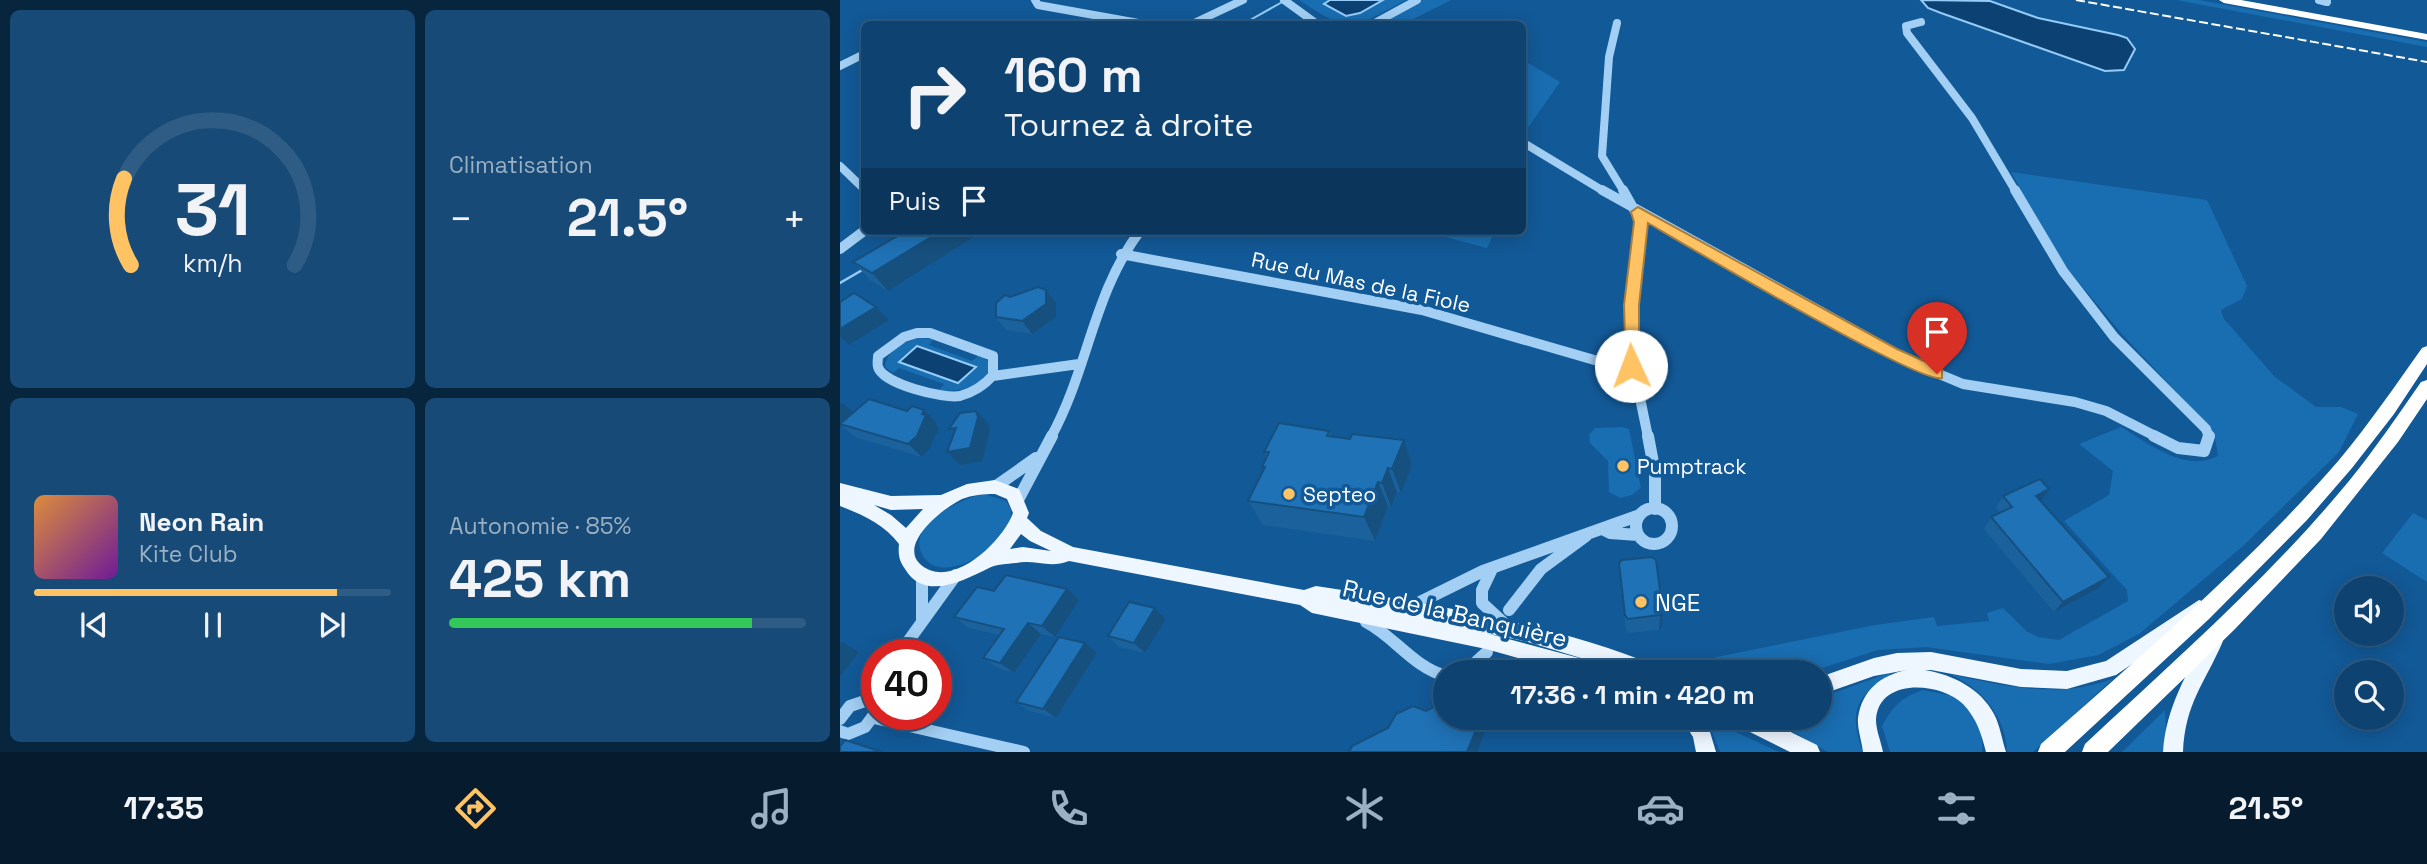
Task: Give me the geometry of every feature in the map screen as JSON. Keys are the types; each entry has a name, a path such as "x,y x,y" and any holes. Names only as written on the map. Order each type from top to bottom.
{"highway":[{"path":"2224,0 2427,37"},
{"path":"2256,0 2427,30"},
{"path":"2049,752 2215,598 2331,480 2406,386 2427,352"},
{"path":"2093,752 2219,631 2349,492 2427,386"}],"main road":[{"path":"995,487 1005,489 1018,500 1020,520 1010,541 989,560 956,575 937,577 922,574 909,562 908,542 915,528 942,502 969,490 995,487"},
{"path":"840,490 891,503 942,502"},
{"path":"840,499 889,520 908,542"},
{"name":"Rue de la Banquière","path":"1020,520 1031,534 1062,547 1069,554"},
{"name":"Rue de la Banquière","path":"989,560 1023,554 1056,559 1069,554 1304,598 1316,594 1409,608 1510,629 1612,660"},
{"name":"Rue de la Banquière","path":"1304,598 1311,606 1486,641 1555,660"},
{"path":"1832,682 1874,667 1897,662 1931,660 2021,678 2067,680 2110,669 2169,626 2215,598"},
{"path":"2174,752 2175,716 2180,702 2219,631"},
{"path":"1873,752 1867,718 1874,697 1893,681 1913,675 1932,677 1953,684 1971,698 1986,716 1994,736 1996,752"},
{"path":"1699,730 1706,752"},
{"path":"1766,730 1810,752"}],"street":[{"path":"1035,0 1038,5 1127,21"},
{"path":"1198,21 1243,0"},
{"path":"1284,0 1313,21"},
{"path":"1378,21 1417,0"},
{"path":"1526,144 1638,212 1891,353 1937,374 1963,384 2075,402 2106,411 2178,448 2194,452 2204,451 2210,439 2206,429 2114,337 2063,271 1972,118 1907,33 1906,26 1921,22"},
{"path":"1617,23 1609,57 1602,156 1606,171 1638,212 1641,222 1632,305 1631,366 1657,480 1655,509"},
{"path":"840,66 861,56"},
{"path":"840,166 861,186"},
{"path":"840,249 861,233"},
{"path":"1018,500 1036,458 1061,417 1108,280 1121,254 1137,235"},
{"name":"Rue du Mas de la Fiole","path":"1121,254 1422,310 1615,366 1631,366"},
{"path":"993,376 996,363 993,356 930,333 904,337 877,356 877,366 883,375 945,399 972,392 993,376 1079,364"},
{"path":"995,487 1036,458"},
{"path":"1409,608 1471,577 1602,529 1605,525 1655,509"},
{"path":"1640,515 1635,524 1638,535 1645,541 1656,543 1671,534 1671,518 1655,509"},
{"path":"1602,529 1609,533 1638,535"},
{"path":"1509,610 1539,570 1565,551 1581,544 1587,534"},
{"path":"1492,569 1481,590 1482,605 1486,612 1510,629"},
{"path":"922,574 922,618"},
{"path":"909,639 956,575"},
{"path":"1471,577 1481,590"},
{"path":"1359,615 1360,620 1386,632 1418,663 1433,673"},
{"path":"1478,660 1487,652"},
{"path":"861,702 850,706 841,726 861,729"},
{"path":"927,730 1024,752"}],"shaded area":[{"path":"1299,0 1406,0 1364,21 1336,21"},
{"path":"1330,0 1383,0 1360,13 1346,16 1324,4"},
{"path":"1423,0 1451,0 1410,21 1384,21"},
{"path":"1921,0 1990,1 2038,18 2118,35 2127,38 2135,49 2124,70 2105,71 1928,8"},
{"path":"2176,0 2199,0 2427,42 2427,47"},
{"path":"1526,62 1560,82 1526,131"},
{"path":"2011,172 2207,200 2247,286 2242,299 2221,310 2224,319 2275,377 2316,407 2341,407 2358,414 2339,452 2243,546 2139,634 2098,655 2049,664 1926,647 1878,650 1832,665 1832,660 1702,660 1875,625 1934,617 1937,626 1989,621 1987,613 2003,608 2026,631 2038,637 2059,640 2128,601 2127,590 2064,521 2109,495 2113,471 2079,444 2121,427 2168,454 2193,461 2206,460 2218,456 2214,432 2122,334 2059,259"},
{"path":"1438,235 1493,235 1487,248"},
{"path":"919,338 934,339 929,345 972,361 979,355 988,361 990,369 974,385 947,391 939,390 944,384 899,368 893,373 885,367 893,351 902,344"},
{"path":"917,346 976,367 958,383 899,362"},
{"name":"Pumptrack","path":"1595,428 1629,429 1641,488 1632,495 1620,498 1609,492 1608,461 1590,443 1589,435"},
{"path":"984,494 1006,501 1011,510 1010,521 1003,535 977,558 957,566 938,567 929,563 919,545 921,534 928,524 950,507"},
{"path":"2413,513 2427,520 2427,582 2382,553"},
{"path":"1897,670 1874,686 1860,703 1856,724 1863,752 1828,752 1790,730 1832,730 1832,694"},
{"path":"1949,674 1990,683 2053,690 2094,685 2114,678 2033,752 2007,752 2002,727 1990,705 1971,686"},
{"path":"1923,690 1958,697 1976,723 1981,736 1982,752 1890,752 1882,726 1899,703"},
{"path":"2165,710 2167,752 2122,752"},
{"path":"1711,730 1731,730 1779,752 1720,752"}],"building":[{"path":"899,235 934,235 872,273 853,262"},
{"path":"1038,287 1046,290 1046,304 1022,321 996,317 996,303 1005,295 1010,297"},
{"path":"854,293 876,307 840,329 840,302"},
{"path":"869,399 907,411 912,406 924,410 922,414 926,415 917,436 908,444 840,424"},
{"path":"976,411 978,417 970,448 947,452 956,428 949,429 960,413"},
{"path":"1279,423 1329,431 1327,436 1350,439 1352,434 1404,440 1392,469 1388,468 1382,483 1378,482 1364,517 1248,501 1265,467 1262,467 1269,452 1264,452"},
{"path":"2040,479 2049,489 2036,496 2109,577 2063,602 1991,517 2012,507 2003,496"},
{"name":"NGE","path":"1652,557 1656,560 1663,612 1660,615 1628,619 1625,615 1619,563 1622,560"},
{"path":"1006,575 1067,589 1042,626 1028,623 1000,663 983,658 1004,629 954,617 977,587 994,591"},
{"path":"1129,602 1155,608 1134,643 1108,636"},
{"path":"1059,637 1085,643 1043,709 1016,702"},
{"path":"1413,706 1426,711 1433,708 1433,730 1476,730 1467,752 1349,752 1352,746 1388,728 1396,714"},
{"path":"845,740 882,752 840,752 840,746"}],"waterway":[{"path":"1248,21 1284,1"},
{"path":"840,283 864,269"}],"railway":[{"path":"2076,0 2427,62"}],"place":[{"name":"Pumptrack","path":"1623,466"},
{"name":"Septeo","path":"1289,494"},
{"name":"NGE","path":"1641,602"}],"route":[{"path":"1631,366 1629,338 1641,222 1638,212 1840,322 1891,353 1937,374"}]}
